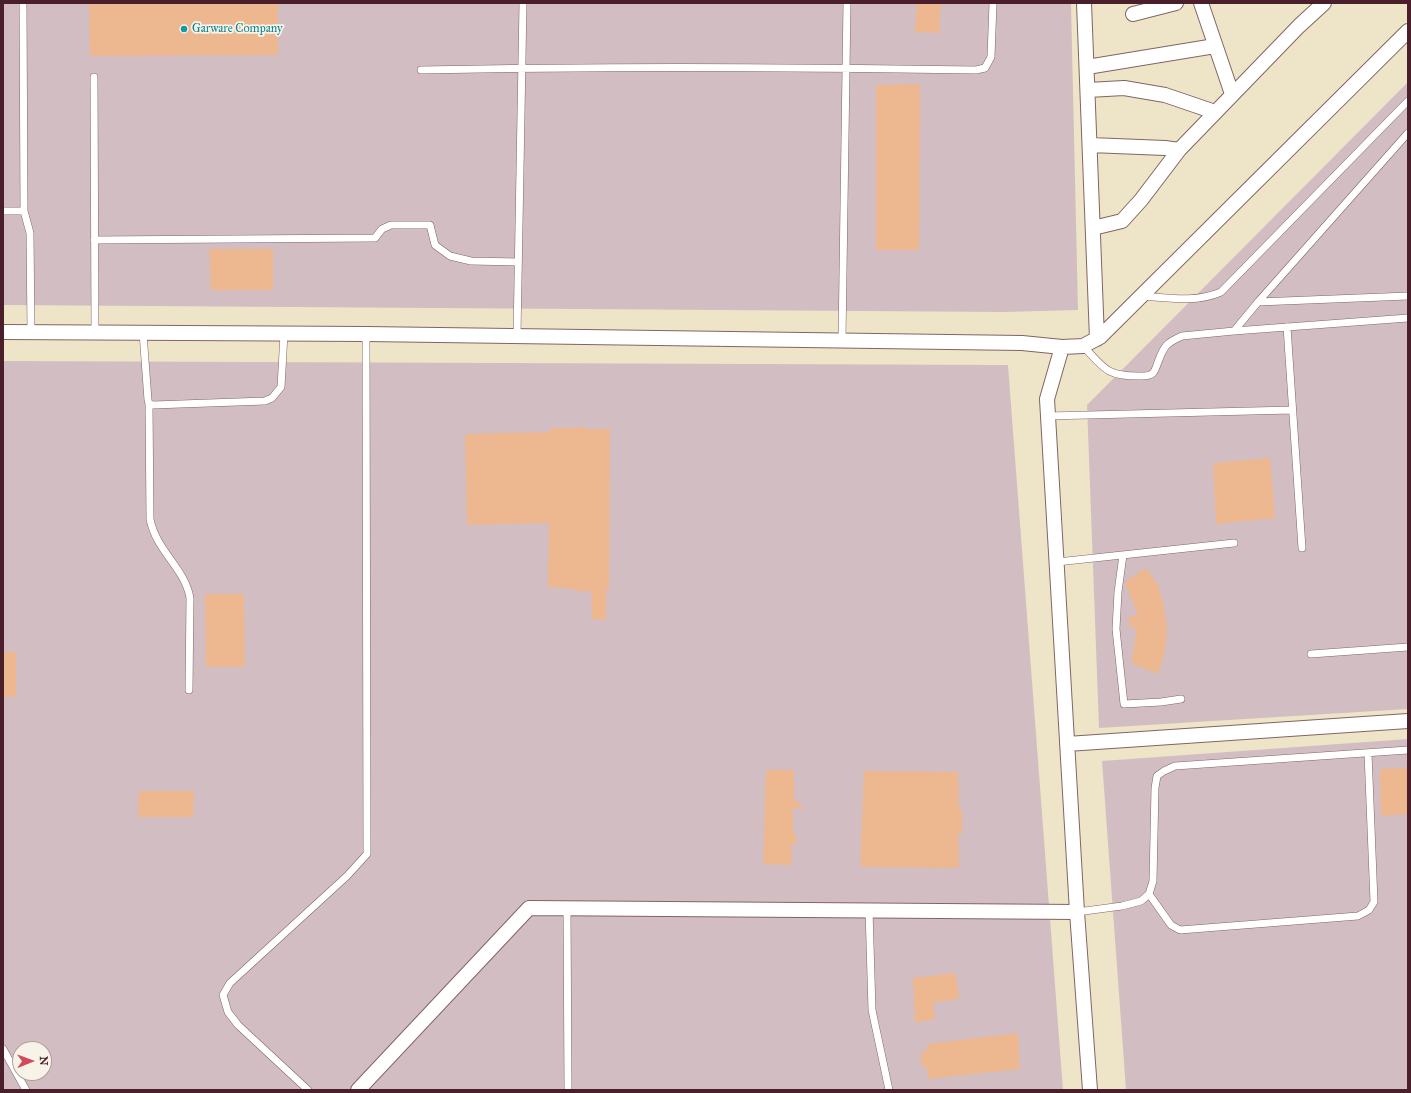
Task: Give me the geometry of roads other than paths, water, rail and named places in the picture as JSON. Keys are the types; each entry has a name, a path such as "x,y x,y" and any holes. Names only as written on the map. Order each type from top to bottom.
{"street":[{"path":"1084,3 1097,339"},
{"path":"1133,14 1176,3"},
{"path":"1201,3 1232,94"},
{"path":"1093,228 1122,221 1141,200 1179,150 1299,26 1324,3"},
{"path":"3,332 366,334 842,340 1022,343 1062,347 1084,346 1097,339 1408,31"},
{"path":"1087,67 1215,46"},
{"path":"1088,90 1124,88 1164,96 1215,112"},
{"path":"1090,145 1179,150"},
{"path":"1062,347 1047,399 1077,912 1090,1090"},
{"path":"1067,744 1408,721"},
{"path":"358,1090 529,908 1077,912"}],"lane":[{"path":"23,3 24,211 30,233 31,332"},
{"path":"517,336 523,3"},
{"path":"842,340 847,3"},
{"path":"421,70 522,68 846,68 976,70 985,68 991,57 993,3"},
{"path":"94,77 95,332"},
{"path":"1141,296 1198,299 1211,297 1221,292 1408,101"},
{"path":"1234,332 1258,302 1408,133"},
{"path":"3,211 24,211"},
{"path":"94,240 375,238 382,229 391,225 430,225 435,245 450,256 471,261 518,262"},
{"path":"1258,302 1408,296"},
{"path":"1084,346 1105,369 1114,374 1123,376 1148,376 1153,373 1164,348 1175,339 1182,336 1408,318"},
{"path":"1287,327 1302,548"},
{"path":"143,333 149,404 150,519 152,530 157,540 188,587 190,598 189,690"},
{"path":"149,404 265,401 272,398 281,387 284,334"},
{"path":"308,1090 238,1025 228,1012 223,995 230,983 347,876 366,854 366,334"},
{"path":"1048,416 1292,410"},
{"path":"1057,562 1234,543"},
{"path":"1123,555 1118,592 1116,629 1124,704 1161,702 1181,699"},
{"path":"1311,654 1408,647"},
{"path":"1077,912 1122,906 1141,901 1149,894 1153,881 1155,788 1157,776 1164,771 1175,766 1408,750"},
{"path":"1149,894 1171,925 1180,930 1358,916 1369,910 1374,902 1368,753"},
{"path":"567,908 568,1088"},
{"path":"869,910 872,1010 889,1090"},
{"path":"3,1049 26,1090"}],"place":[{"name":"Garware Company","path":"184,29"}]}
